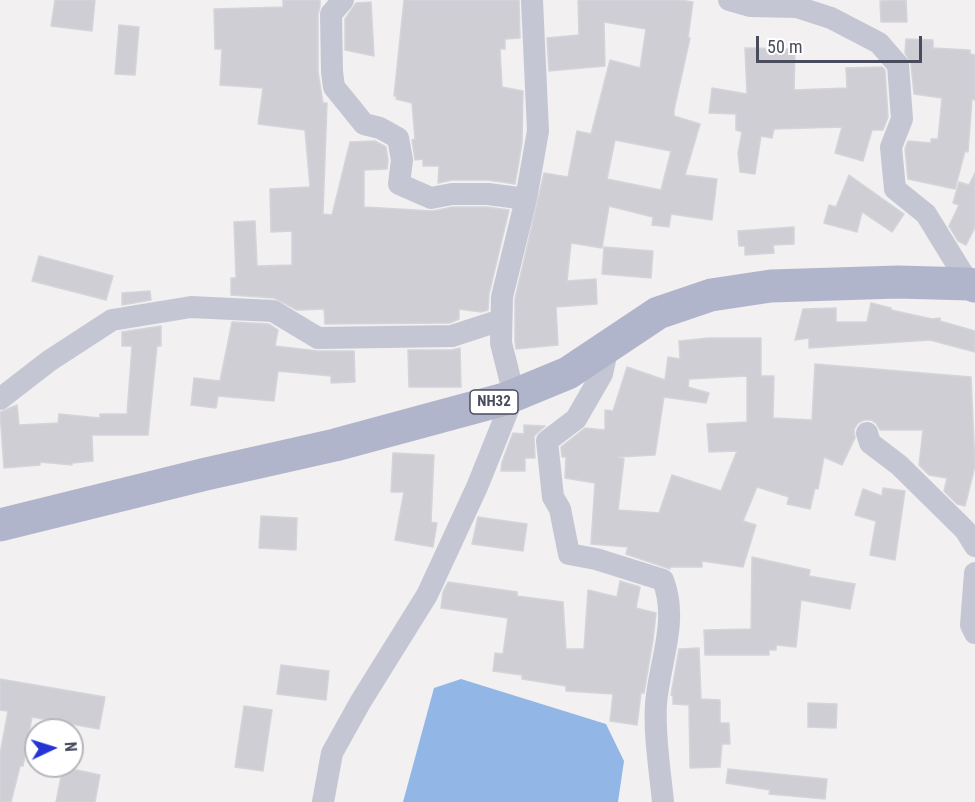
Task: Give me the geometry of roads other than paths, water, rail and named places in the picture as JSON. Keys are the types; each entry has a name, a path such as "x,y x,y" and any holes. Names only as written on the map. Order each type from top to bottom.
{"main road":[{"name":"NH32","path":"0,525 206,474 336,446 514,395 568,373 658,313 711,295 771,286 898,282 972,285"}],"street":[{"path":"343,0 331,14 334,87 364,124 380,128 398,138 402,160 399,184 431,198 452,194 488,194 526,199"},
{"path":"322,802 332,753 361,701 427,595 477,487 514,395 501,343 502,297 526,199 538,131 532,0"},
{"path":"729,0 750,6 775,3 831,18 879,43 898,65 902,119 891,147 895,189 926,214 972,285"},
{"path":"0,399 49,361 112,320 191,307 273,311 318,338 452,336 501,320"},
{"path":"608,346 602,374 576,419 547,441 554,496 560,509 569,555 596,559 663,580 669,595 669,629 656,705 663,802"},
{"path":"867,433 870,443 899,465 966,530 975,546"},
{"path":"975,573 971,626 975,633"}],"water":[{"path":"461,679 606,724 624,761 618,802 403,802 434,688"}]}
